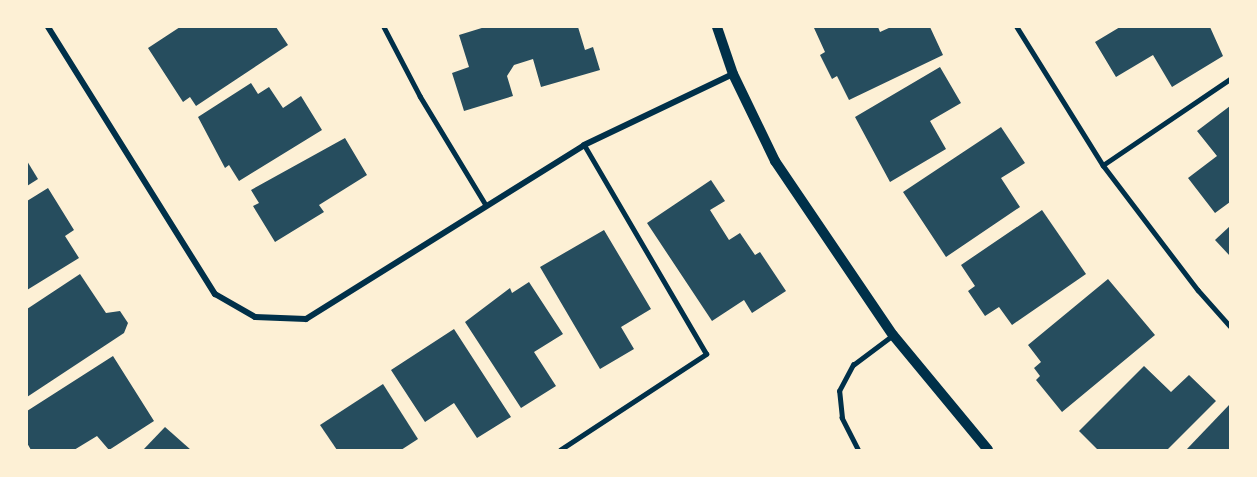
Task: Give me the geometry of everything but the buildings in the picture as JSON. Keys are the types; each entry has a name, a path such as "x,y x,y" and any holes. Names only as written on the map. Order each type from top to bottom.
{"street":[{"path":"48,27 215,294 255,317 306,319 584,145 733,74"},
{"path":"717,27 733,74 775,161 893,335 988,450"}],"lane":[{"path":"384,27 420,96 486,205"},
{"path":"1017,27 1103,165 1197,290 1230,326"},
{"path":"1103,165 1230,79"},
{"path":"560,450 706,354 584,145"},
{"path":"858,450 842,418 839,391 853,365 893,335"}]}
